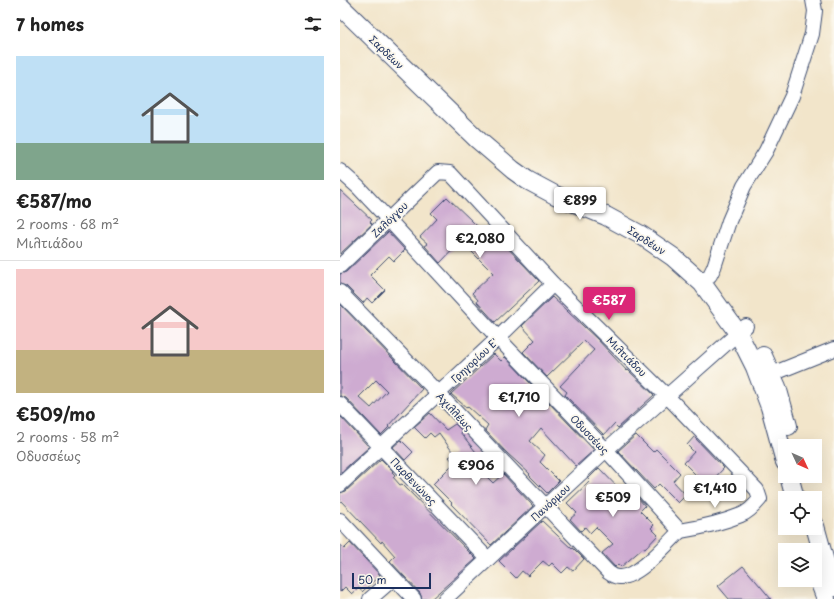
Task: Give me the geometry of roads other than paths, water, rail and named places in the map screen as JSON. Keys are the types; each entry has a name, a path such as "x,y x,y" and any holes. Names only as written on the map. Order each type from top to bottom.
{"main road":[{"name":"Σαρδέων","path":"351,0 485,131 519,161 555,183 630,215 680,249 706,279 742,330 758,345 772,374 791,439"},
{"name":"Σαρδέων","path":"340,6 478,140 513,170 548,192 606,216 641,234 706,279"},
{"name":"Σαρδέων","path":"742,330 760,377 779,439"},
{"path":"818,535 827,569 834,587"},
{"path":"821,587 826,599"}],"street":[{"path":"706,279 714,267 729,221 744,186 766,151 792,96 812,34 815,12 813,0"},
{"name":"Οδυσσέως","path":"340,170 358,187 498,338 606,450 680,531"},
{"name":"Ζαλόγγου","path":"340,266 438,172"},
{"name":"Μιλτιάδου","path":"438,172 450,173 554,284 667,396 757,490 760,498 755,506 742,515 680,531"},
{"name":"Γρηγορίου Ε'","path":"340,484 498,338 554,284"},
{"name":"Αχιλλέως","path":"340,292 613,576 621,578 640,569 680,531"},
{"name":"Πανόρμου","path":"445,599 606,450 742,330"},
{"path":"772,374 834,349"},
{"name":"Παρθενώνος","path":"340,404 488,559"},
{"path":"340,520 414,599"},
{"path":"370,599 394,578"}]}
